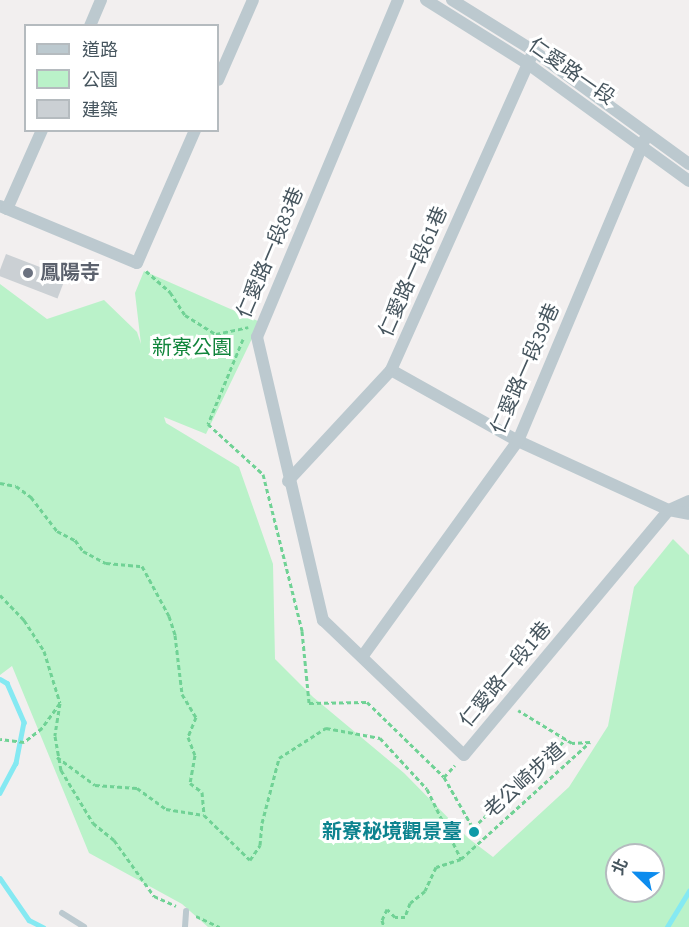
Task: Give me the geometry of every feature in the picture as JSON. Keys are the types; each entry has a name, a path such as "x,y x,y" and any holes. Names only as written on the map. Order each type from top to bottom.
{"street":[{"path":"91,24 101,0"},
{"path":"219,78 253,0"},
{"name":"仁愛路一段83巷","path":"362,657 323,620 288,481 257,336 398,0"},
{"name":"仁愛路一段","path":"426,0 528,64 689,181"},
{"name":"仁愛路一段","path":"452,0 534,51 689,164"},
{"name":"仁愛路一段61巷","path":"288,481 391,370 534,51"},
{"path":"41,132 3,207 136,263 194,132"},
{"name":"仁愛路一段39巷","path":"362,657 518,441 647,134"},
{"path":"391,370 518,441 669,510 689,514"},
{"path":"669,510 689,501"},
{"name":"仁愛路一段1巷","path":"362,657 464,755 669,510"}],"lane":[{"path":"185,927 186,911"},
{"path":"62,913 84,927"}],"path":[{"path":"136,263 170,292 185,315 216,334 249,327 257,336"},
{"path":"0,483 16,486 32,497 57,531 75,540 83,551 106,563 142,566 169,616 175,635 182,694 196,717 188,736 195,755 190,783 202,792 204,815"},
{"path":"0,595 24,620 44,651 60,703 55,736 57,757 93,823 114,840 154,896 220,927"},
{"path":"0,739 24,742 42,728 60,703"},
{"path":"473,828 566,739 508,704"},
{"path":"57,757 95,785 137,788 166,809 204,815 250,860 260,845 279,758 326,728 380,738 427,789 460,859 436,867 425,891 410,903 405,917 395,917 387,909 382,920 384,927"},
{"name":"老公崎步道","path":"460,859 590,742 572,743 566,739"}],"green space":[{"name":"新寮公園","path":"144,271 260,322 206,434 164,417 166,423 239,467 273,564 275,659 313,697 404,773 468,838 493,857 569,787 608,726 634,587 673,539 689,555 689,927 208,927 182,904 89,853 12,666 0,675 0,284 47,319 104,300 137,332 141,344 135,293"}],"building":[{"name":"鳳陽寺","path":"6,254 66,277 58,298 0,276"}],"waterway":[{"path":"0,679 7,683 24,722 16,763 0,793"},
{"path":"0,878 29,920 43,927"},
{"path":"667,927 689,891"}],"place":[{"name":"鳳陽寺","path":"28,273"},
{"name":"新寮秘境觀景臺","path":"474,832"}]}
